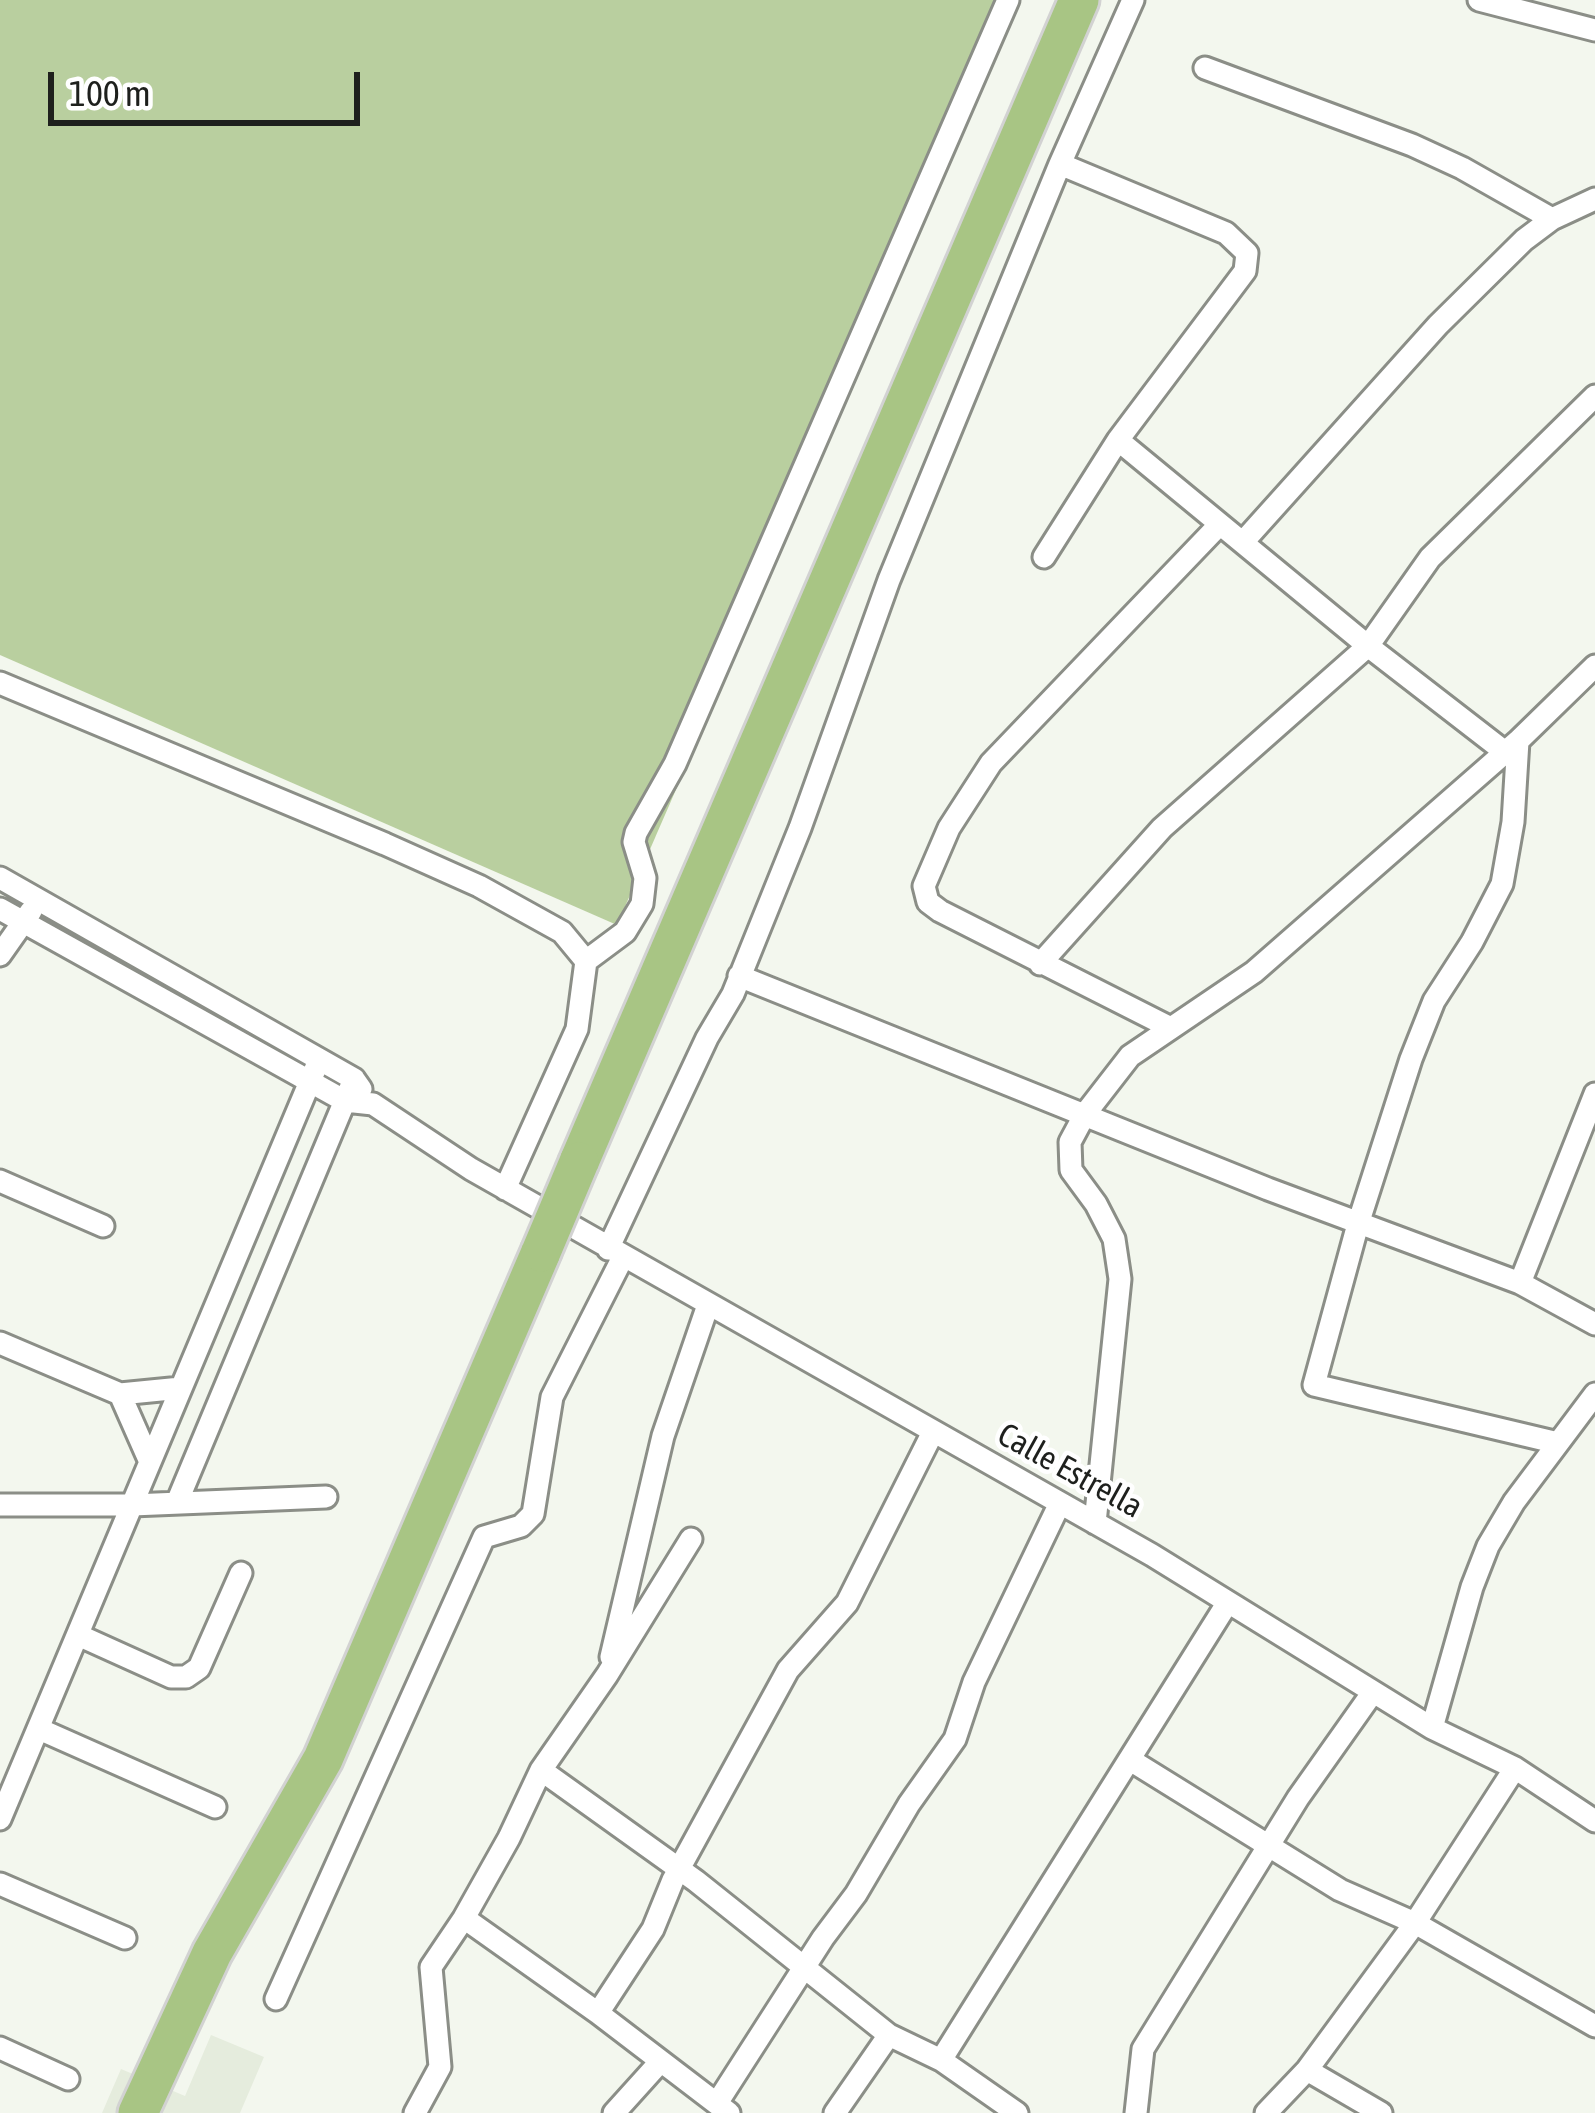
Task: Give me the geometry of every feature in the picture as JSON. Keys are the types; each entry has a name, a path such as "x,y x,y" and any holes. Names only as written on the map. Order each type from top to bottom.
{"highway":[{"path":"138,2113 212,1953 323,1759 1079,0"}],"street":[{"path":"586,961 625,932 642,904 645,878 635,833 675,764 1008,0"},
{"path":"276,1999 484,1537 521,1526 533,1514 552,1397 739,976 800,827 889,580 1060,164 1133,0"},
{"path":"1479,0 1595,30"},
{"path":"1205,68 1412,145 1552,219"},
{"path":"1044,557 1118,440 1244,271 1247,253 1226,232 1060,164"},
{"path":"1243,542 1438,325 1524,239 1552,219 1595,199"},
{"path":"1040,964 1162,828 1368,646 1430,558 1595,395"},
{"path":"1118,440 1368,646 1512,746"},
{"path":"1171,1028 940,911 928,902 925,886 949,827 991,763 1220,524"},
{"path":"1095,1523 1120,1279 1114,1239 1071,1170 1070,1142 1085,1114 1130,1056 1254,972 1512,746 1595,666"},
{"path":"0,683 478,886 562,932 586,961 578,1029 505,1189"},
{"path":"1512,746 1514,822 1502,884 1434,1001 1411,1058 1358,1223 1314,1385 1558,1443"},
{"path":"2,884 38,898 319,1060 349,1090"},
{"path":"0,955 38,898"},
{"path":"0,909 309,1081 349,1090"},
{"path":"739,976 1358,1223 1520,1282 1595,1324"},
{"path":"0,1819 319,1060"},
{"path":"178,1500 349,1090"},
{"name":"Calle Estrella","path":"349,1090 505,1189 1095,1523 1432,1728 1515,1768 1595,1821"},
{"path":"1520,1282 1595,1094"},
{"path":"0,1181 103,1226"},
{"path":"607,1676 663,1436 708,1305"},
{"path":"0,1343 120,1394 181,1388"},
{"path":"120,1394 150,1462"},
{"path":"1432,1728 1488,1546 1514,1502 1595,1394"},
{"path":"598,2013 653,1929 679,1870 788,1670 847,1603 933,1432"},
{"path":"0,1505 326,1497"},
{"path":"464,1918 723,2108 805,1966 956,1739 974,1682 1060,1503"},
{"path":"415,2113 440,2066 431,1967 509,1838 541,1770 607,1676 691,1539"},
{"path":"78,1635 171,1677 186,1677 199,1668 241,1573"},
{"path":"941,2060 1228,1602"},
{"path":"1136,2113 1143,2049 1269,1844 1373,1692"},
{"path":"39,1729 215,1807"},
{"path":"1132,1761 1340,1890 1415,1923 1595,2026"},
{"path":"1266,2113 1307,2070 1415,1923 1515,1768"},
{"path":"541,1770 679,1870 889,2035 941,2060 1017,2113"},
{"path":"0,1884 124,1938"},
{"path":"835,2113 889,2035"},
{"path":"0,2048 68,2079"},
{"path":"614,2113 659,2062"},
{"path":"1307,2070 1381,2113"}],"shaded area":[{"path":"211,2035 264,2057 240,2113 102,2113 121,2069 185,2096"}],"green space":[{"path":"0,0 1020,0 617,925 0,655"}]}
